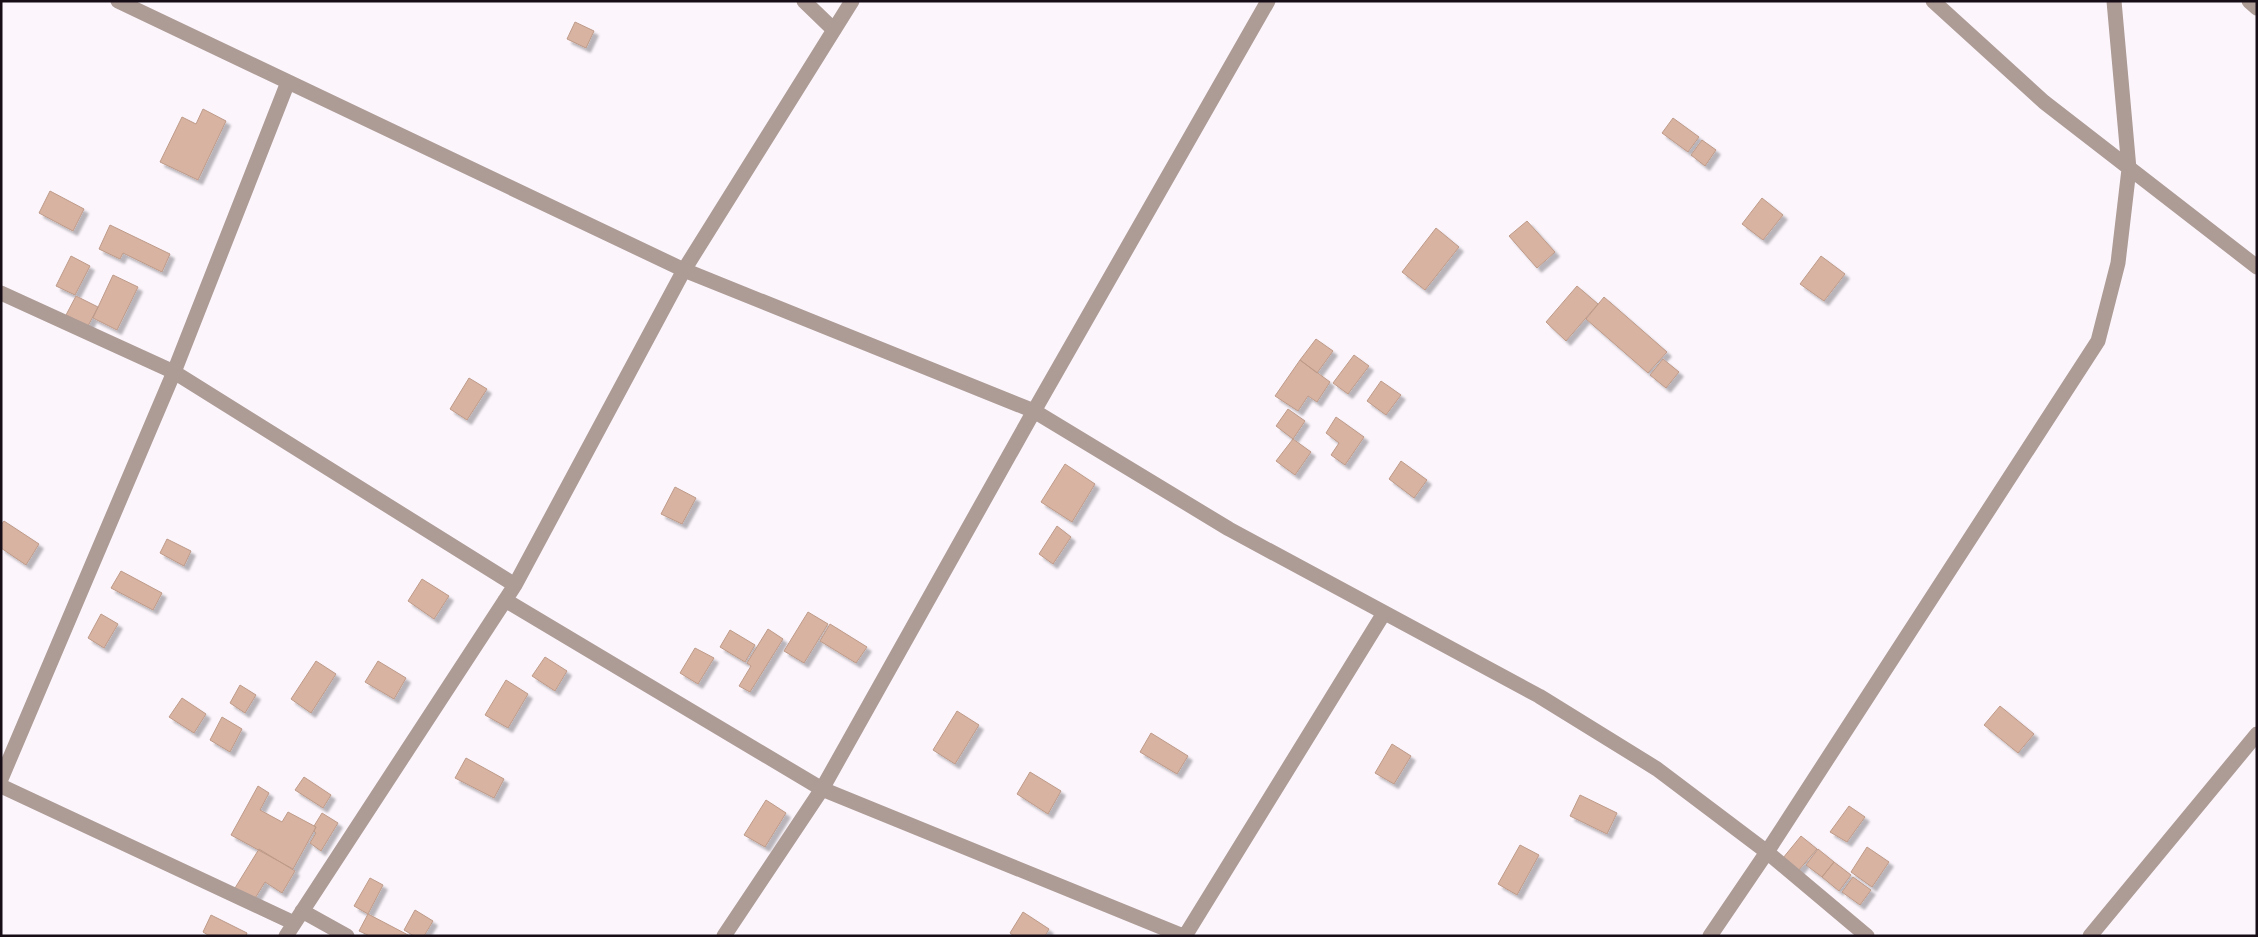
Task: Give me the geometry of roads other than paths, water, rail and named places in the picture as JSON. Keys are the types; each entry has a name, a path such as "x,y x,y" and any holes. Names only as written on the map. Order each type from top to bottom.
{"street":[{"path":"118,1 684,270 1034,411 1229,529 1539,696 1657,769 1767,852 1867,936"},
{"path":"804,1 834,30"},
{"path":"286,936 515,585 684,270 852,1"},
{"path":"724,936 822,789 1034,411 1268,1"},
{"path":"1933,1 2044,102 2257,268"},
{"path":"1710,936 1767,852 2098,341 2118,263 2129,169 2114,1"},
{"path":"2249,1 2257,8"},
{"path":"1,779 174,372 288,82"},
{"path":"1,293 174,372 515,585"},
{"path":"505,600 822,789 1184,936 1384,613"},
{"path":"2090,936 2257,734"},
{"path":"1,786 298,917 347,936"}]}
